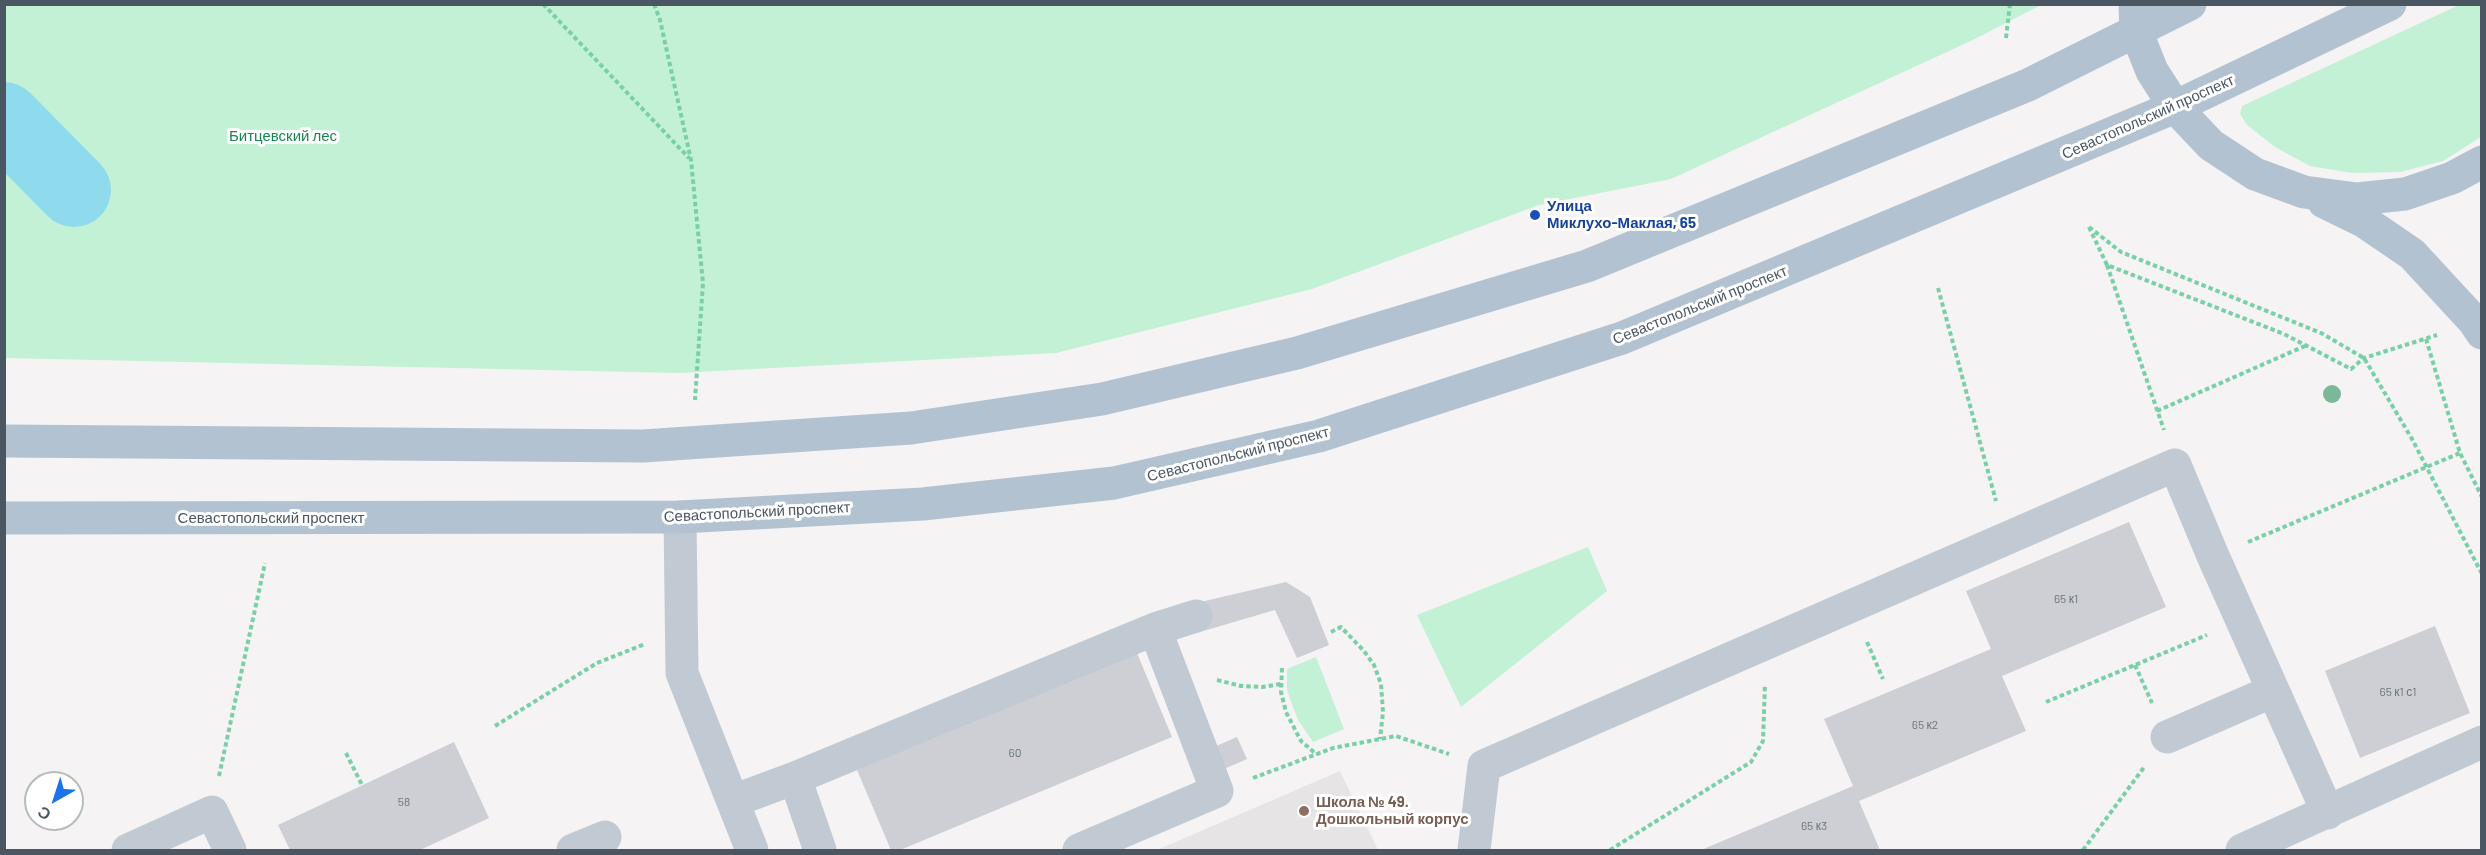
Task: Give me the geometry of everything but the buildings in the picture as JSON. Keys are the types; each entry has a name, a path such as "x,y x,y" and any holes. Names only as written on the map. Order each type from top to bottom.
{"main road":[{"path":"4,441 643,446 911,428 1102,399 1297,353 1587,266 2028,85 2136,18 2190,4"},
{"name":"Севастопольский проспект","path":"4,518 680,517 923,504 1114,483 1319,436 1622,338 2175,107 2390,4"},
{"path":"2136,18 2152,71 2175,107 2211,145 2255,174 2304,192 2366,222 2412,254 2474,321 2481,333"},
{"path":"2304,192 2357,199 2405,194 2452,178 2481,162"}],"lane":[{"path":"1474,850 1484,766 2175,465 2241,621 2328,813"},
{"path":"680,517 682,673 752,850"},
{"path":"733,801 795,778 1155,629 1196,616"},
{"path":"1079,850 1218,791 1155,629"},
{"path":"2167,737 2273,691"},
{"path":"2242,850 2481,742"},
{"path":"795,778 820,850"},
{"path":"128,850 212,812 230,850"},
{"path":"573,850 605,837"}],"path":[{"path":"543,4 691,160"},
{"path":"654,4 660,20 691,160 703,283 695,400"},
{"path":"2006,38 2010,4"},
{"path":"2175,465 2107,265 2089,227 2121,252 2321,333 2364,358 2427,467 2481,574"},
{"path":"2107,265 2284,334 2351,369 2364,358 2443,333"},
{"path":"1938,288 2006,537"},
{"path":"2426,339 2460,453 2481,497"},
{"path":"2157,411 2306,346"},
{"path":"2213,556 2460,453"},
{"path":"212,812 266,563"},
{"path":"2046,702 2241,621"},
{"path":"1331,632 1341,627 1374,665 1381,684 1383,712 1380,739"},
{"path":"495,726 597,663 682,629"},
{"path":"1610,850 1751,762 1762,741 1767,642"},
{"path":"1282,668 1281,684 1284,702 1292,725 1301,741 1316,754"},
{"path":"1262,687 1281,684"},
{"path":"1218,791 1333,748 1396,736 1484,766"},
{"path":"2084,850 2167,737"},
{"path":"346,753 362,785"}],"shaded area":[{"name":"Школа № 49. Дошкольный корпус","path":"1340,771 1378,850 1157,850"}],"green space":[{"name":"Битцевский лес","path":"5,4 2041,5 1975,39 1671,179 1539,205 1312,289 1056,353 679,373 5,358"},
{"path":"2461,4 2481,5 2481,137 2443,161 2400,172 2352,173 2310,166 2275,147 2247,125 2240,114 2242,106"},
{"path":"1588,547 1607,591 1461,707 1417,615"},
{"path":"1316,657 1344,729 1313,742 1298,720 1293,707 1287,690 1287,669"}],"waterway":[{"path":"4,119 74,190"}],"place":[{"name":"Улица Миклухо-Маклая, 65","path":"1535,215"},
{"name":"Школа № 49. Дошкольный корпус","path":"1304,811"}]}
